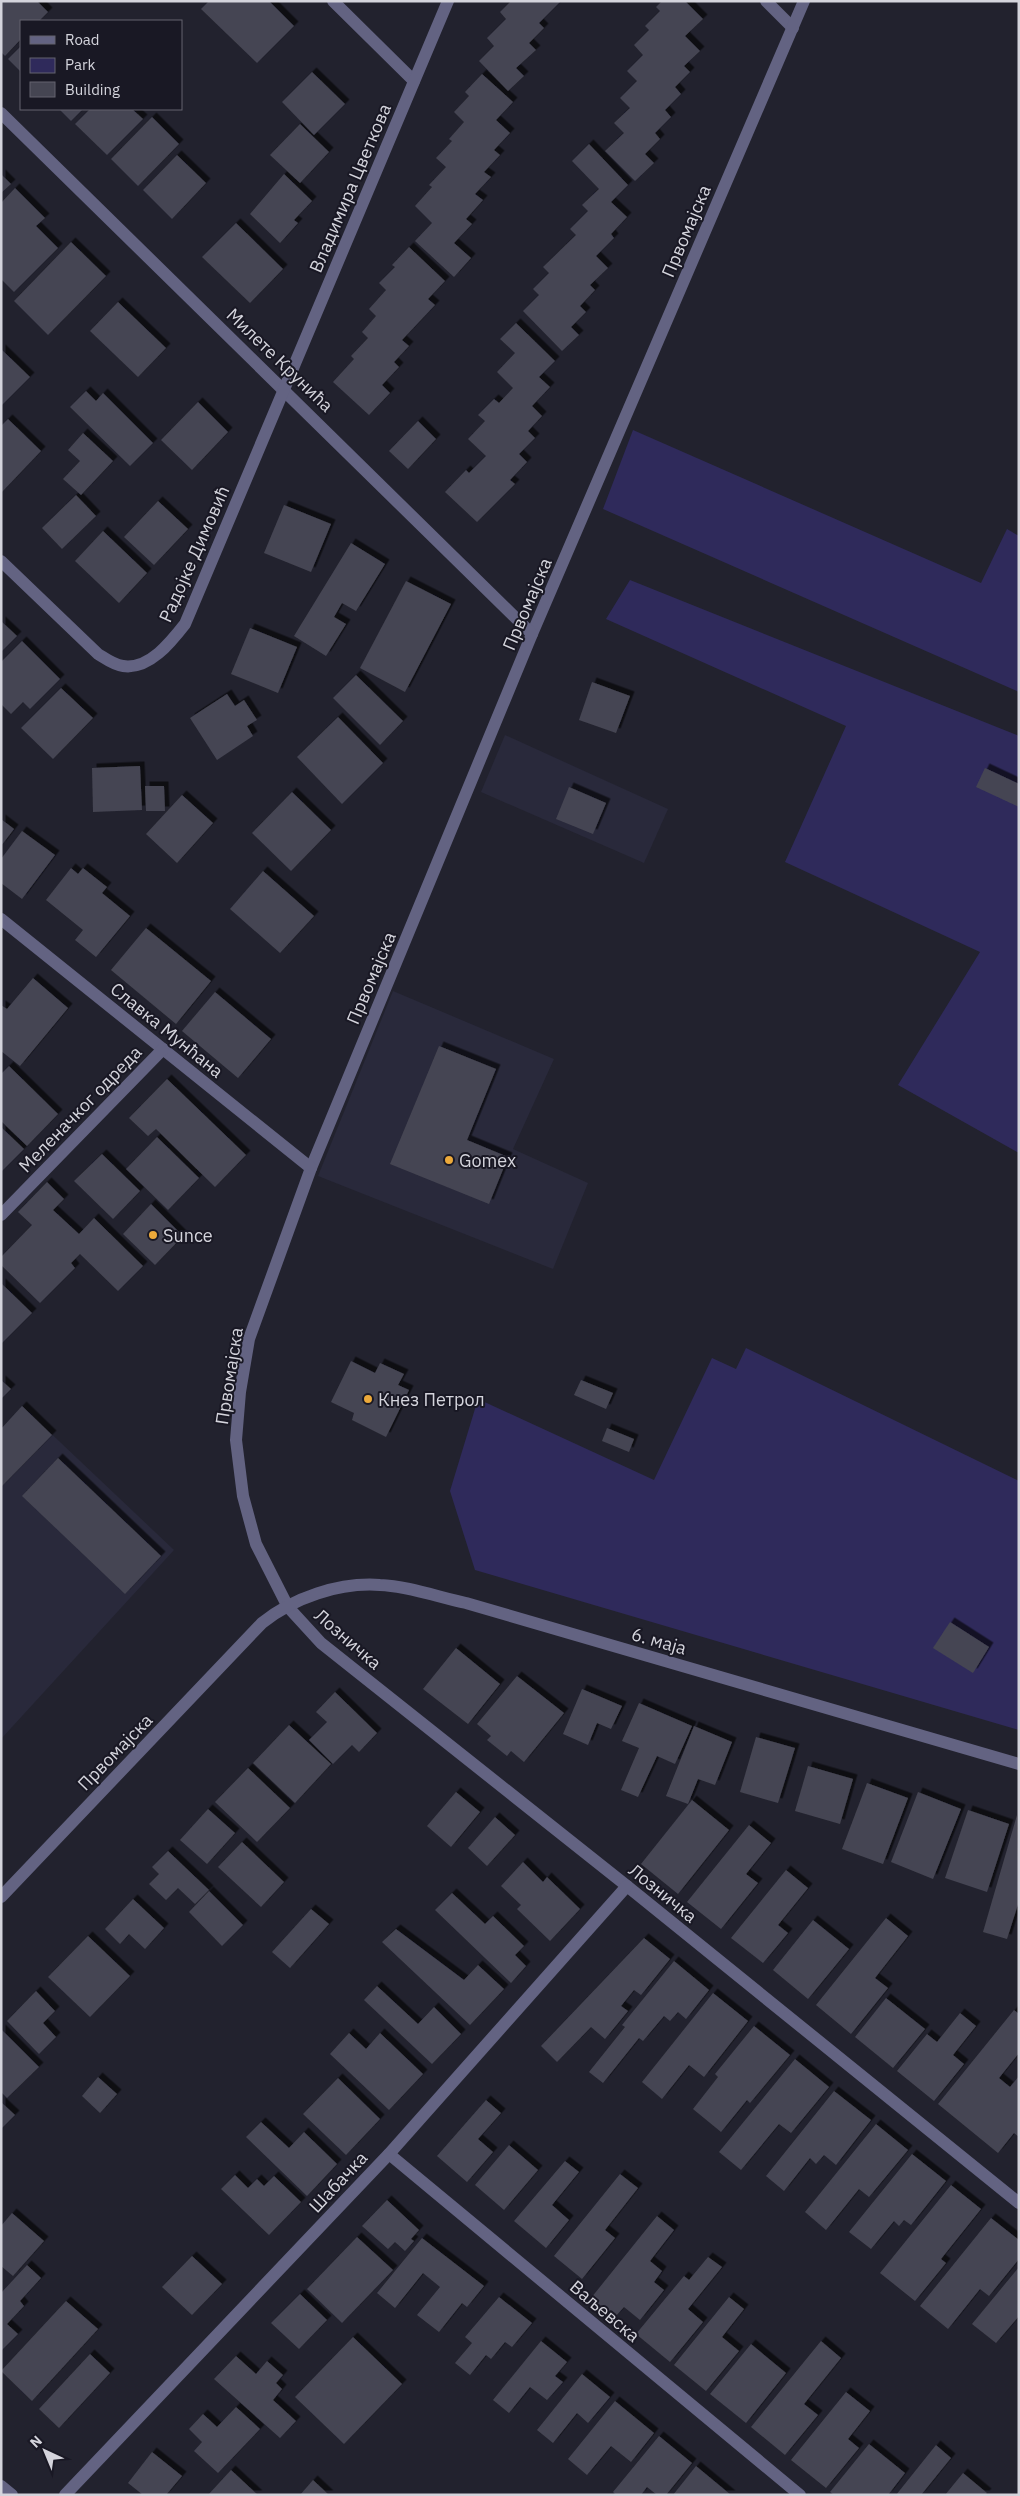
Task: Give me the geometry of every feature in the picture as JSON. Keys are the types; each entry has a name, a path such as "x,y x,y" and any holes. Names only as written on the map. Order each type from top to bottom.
{"street":[{"path":"332,1 414,82"},
{"name":"Владимира Цветкова","path":"284,389 448,1"},
{"path":"766,1 793,28"},
{"name":"Првомајска","path":"1,1897 262,1623 288,1607 256,1544 243,1496 236,1440 240,1392 249,1339 311,1168 532,634 804,1"},
{"name":"Милете Крунића","path":"1,113 532,634"},
{"name":"Радојке Димовић","path":"1,561 98,654 123,666 137,664 150,659 168,645 185,624 284,389"},
{"name":"Славка Мунћана","path":"1,919 311,1168"},
{"name":"Меленачког одреда","path":"1,1215 163,1049"},
{"name":"6. маја","path":"288,1607 312,1596 339,1588 381,1585 466,1603 1019,1764"},
{"name":"Лозничка","path":"288,1607 321,1643 627,1886 1019,2203"},
{"name":"Шабачка","path":"65,2495 389,2154 627,1886"},
{"name":"Ваљевска","path":"389,2154 800,2495"},
{"path":"1,2486 12,2495"}],"shaded area":[{"path":"505,735 668,809 644,863 481,792"},
{"path":"393,991 554,1059 513,1149 588,1183 553,1269 318,1176"},
{"path":"22,1406 174,1550 1,1739 1,1429"}],"green space":[{"path":"633,430 981,583 1007,529 1019,536 1019,692 603,509"},
{"path":"630,580 1019,736 1019,1153 898,1085 980,952 785,862 846,726 606,619"},
{"path":"746,1348 1019,1481 1019,1730 475,1570 450,1491 478,1399 654,1480 712,1358 736,1369"}],"building":[{"path":"1,1 37,1 48,12 40,20 20,20 20,40 5,56 1,52"},
{"path":"209,1 269,1 294,26 257,63 201,9"},
{"path":"511,1 561,1 539,23 544,28 529,43 536,50 516,68 524,76 508,91 479,61 494,46 487,38 506,19 500,12"},
{"path":"662,1 685,1 703,19 685,36 700,51 684,66 690,72 675,87 681,94 665,110 671,117 655,133 660,139 645,154 654,163 635,181 605,151 624,133 614,123 630,108 620,98 637,81 627,71 643,55 634,45 649,30 645,26 660,11 656,7"},
{"path":"20,47 20,71 8,59"},
{"path":"312,72 345,104 314,135 282,102"},
{"path":"482,74 513,102 496,120 510,133 494,150 500,155 484,172 491,177 475,194 483,200 466,219 472,224 454,243 471,258 454,277 415,241 432,223 415,206 432,187 429,185 446,167 436,158 452,141 449,139 464,122 454,112 469,96 465,92"},
{"path":"60,110 82,110 71,121"},
{"path":"89,110 133,110 143,119 107,155 75,124"},
{"path":"152,117 179,144 138,186 111,159"},
{"path":"300,124 329,152 300,183 270,155"},
{"path":"589,144 628,185 611,202 627,217 611,234 614,238 596,256 608,268 590,285 595,290 580,306 586,312 571,327 579,335 562,351 523,311 539,295 533,289 549,273 543,267 576,235 570,229 588,211 582,205 599,189 572,161"},
{"path":"177,155 206,183 172,219 143,190"},
{"path":"1,174 11,184 1,193"},
{"path":"284,174 312,201 294,220 298,223 280,243 250,214"},
{"path":"15,188 45,218 36,226 58,248 14,292 1,279 1,203"},
{"path":"236,223 283,269 250,303 202,257"},
{"path":"71,242 106,276 48,335 14,301"},
{"path":"409,247 445,281 428,299 435,305 402,340 409,346 394,362 399,367 382,385 390,393 369,415 333,382 354,359 351,356 368,338 362,332 376,316 369,309 386,290 379,283 395,267 392,265"},
{"path":"118,302 166,348 138,377 90,331"},
{"path":"516,323 555,361 539,377 550,387 532,406 542,416 528,431 535,438 519,454 527,462 510,480 515,484 477,522 445,492 466,470 469,473 486,456 468,439 485,421 478,415 494,399 499,403 513,388 497,372 515,353 500,339"},
{"path":"1,349 30,377 1,406"},
{"path":"86,391 96,401 103,393 153,443 130,466 70,407"},
{"path":"198,402 228,432 192,470 161,440"},
{"path":"8,419 41,451 1,493 1,426"},
{"path":"418,421 436,439 408,469 389,451"},
{"path":"83,433 113,461 81,495 63,479 80,461 68,450"},
{"path":"76,495 96,516 62,549 42,528"},
{"path":"158,501 188,529 154,565 124,537"},
{"path":"284,505 331,524 311,572 264,553"},
{"path":"103,531 147,573 119,603 75,561"},
{"path":"351,543 385,564 356,611 342,603 334,617 346,624 326,656 294,636"},
{"path":"406,581 451,604 405,692 360,668"},
{"path":"1,621 17,636 1,652"},
{"path":"250,628 297,647 278,693 231,674"},
{"path":"22,641 60,679 30,709 23,702 11,714 1,704 1,662"},
{"path":"356,675 403,721 380,745 333,698"},
{"path":"592,682 630,696 616,733 579,720"},
{"path":"61,688 93,718 53,759 21,728"},
{"path":"227,694 235,706 244,700 257,720 247,726 253,736 217,760 190,718"},
{"path":"338,717 383,763 342,804 297,757"},
{"path":"140,766 142,810 93,812 92,768"},
{"path":"985,768 1019,784 1019,807 976,787"},
{"path":"145,786 164,786 165,811 146,811"},
{"path":"569,787 606,803 593,834 556,819"},
{"path":"292,792 331,830 291,871 252,833"},
{"path":"182,795 213,823 177,863 146,834"},
{"path":"1,819 14,829 1,846"},
{"path":"22,831 55,855 22,899 1,883 1,859"},
{"path":"71,868 78,874 83,868 107,887 102,893 130,916 96,957 75,940 83,930 46,900"},
{"path":"263,871 314,916 280,953 230,909"},
{"path":"146,928 211,981 176,1024 111,970"},
{"path":"33,978 68,1008 20,1066 1,1051 1,1005 7,1009"},
{"path":"215,992 271,1039 238,1078 182,1031"},
{"path":"439,1046 496,1069 467,1140 508,1157 489,1204 390,1164"},
{"path":"9,1066 58,1114 27,1146 1,1121 1,1074"},
{"path":"167,1079 246,1155 215,1187 156,1129 148,1136 129,1118"},
{"path":"1,1127 24,1149 1,1172"},
{"path":"157,1137 199,1178 168,1210 126,1169"},
{"path":"102,1154 140,1191 113,1219 74,1181"},
{"path":"47,1182 64,1199 53,1210 79,1234 94,1218 143,1266 118,1291 80,1254 71,1263 75,1268 40,1303 1,1265 1,1257 32,1225 18,1212"},
{"name":"Sunce","path":"151,1204 183,1236 155,1265 123,1234"},
{"path":"1,1283 32,1313 1,1344"},
{"path":"351,1361 375,1373 380,1363 404,1374 398,1385 409,1390 386,1437 352,1420 354,1413 331,1402"},
{"path":"1,1380 11,1389 1,1399"},
{"path":"581,1380 613,1393 606,1409 574,1395"},
{"path":"22,1406 52,1435 1,1487 1,1429"},
{"path":"607,1428 634,1439 629,1452 602,1441"},
{"path":"58,1458 161,1556 125,1594 22,1496"},
{"path":"950,1622 989,1647 973,1673 933,1648"},
{"path":"456,1648 500,1684 468,1724 423,1689"},
{"path":"517,1676 564,1713 524,1762 511,1751 507,1756 487,1740 491,1736 477,1724"},
{"path":"582,1689 622,1706 611,1729 597,1723 588,1745 563,1734"},
{"path":"335,1692 377,1733 359,1752 352,1745 333,1764 309,1740 327,1722 316,1712"},
{"path":"639,1703 692,1726 675,1764 657,1756 638,1797 621,1790 639,1748 622,1741"},
{"path":"289,1725 331,1764 295,1803 253,1763"},
{"path":"694,1726 732,1742 715,1785 698,1779 688,1804 666,1796"},
{"path":"756,1737 795,1748 778,1803 740,1792"},
{"path":"808,1766 853,1779 840,1824 795,1811"},
{"path":"248,1768 290,1808 257,1842 215,1802"},
{"path":"867,1783 908,1798 883,1864 842,1849"},
{"path":"456,1792 480,1812 451,1847 427,1826"},
{"path":"918,1792 961,1809 933,1879 891,1862"},
{"path":"692,1800 729,1830 678,1894 641,1864"},
{"path":"208,1809 235,1833 207,1864 180,1840"},
{"path":"968,1810 1009,1824 987,1892 945,1878"},
{"path":"1017,1815 1019,1901 1007,1939 983,1932"},
{"path":"495,1817 515,1835 487,1866 468,1848"},
{"path":"749,1825 771,1843 746,1874 758,1883 721,1929 687,1902"},
{"path":"242,1842 284,1882 261,1907 218,1867"},
{"path":"168,1851 209,1890 195,1904 178,1888 166,1900 149,1884 159,1874 152,1867"},
{"path":"523,1862 543,1882 547,1877 580,1909 550,1941 517,1909 521,1905 501,1886"},
{"path":"786,1870 808,1888 778,1925 788,1933 763,1963 731,1938"},
{"path":"209,1891 243,1925 222,1946 189,1912"},
{"path":"452,1893 485,1924 493,1916 524,1946 515,1955 526,1966 511,1983 435,1910"},
{"path":"133,1899 164,1928 145,1949 129,1934 120,1944 105,1929"},
{"path":"311,1909 329,1924 290,1968 272,1952"},
{"path":"886,1918 908,1936 875,1978 888,1988 851,2034 816,2005"},
{"path":"813,1920 849,1949 808,1999 773,1970"},
{"path":"396,1929 464,1980 478,1965 504,1989 470,2025 382,1942"},
{"path":"88,1936 130,1976 90,2017 48,1977"},
{"path":"644,1938 670,1959 641,1995 634,1990 621,2006 628,2011 605,2039 591,2027 557,2062 541,2046"},
{"path":"674,1961 709,1990 686,2019 678,2012 670,2021 664,2016 643,2041 639,2038 603,2083 589,2072 625,2027 622,2025"},
{"path":"377,1986 418,2024 434,2007 461,2034 432,2064 364,2000"},
{"path":"36,1991 55,2011 43,2023 56,2037 39,2054 7,2021"},
{"path":"713,1993 748,2021 704,2077 689,2065 662,2099 642,2082"},
{"path":"886,1998 925,2029 893,2068 855,2037"},
{"path":"1014,2010 1019,2014 1019,2053 999,2078 1010,2087 1019,2076 1019,2137 1014,2133 998,2153 938,2104"},
{"path":"960,2013 976,2026 953,2055 964,2064 934,2101 897,2071 927,2034 937,2042"},
{"path":"754,2026 790,2055 750,2103 747,2100 721,2132 693,2109 718,2077 715,2074"},
{"path":"1,2029 39,2067 7,2098 1,2092"},
{"path":"349,2033 366,2049 380,2033 423,2074 389,2110 330,2054"},
{"path":"795,2059 829,2087 791,2133 779,2124 741,2170 719,2152"},
{"path":"98,2077 117,2094 100,2113 82,2096"},
{"path":"338,2078 380,2119 346,2155 303,2114"},
{"path":"834,2091 871,2120 836,2165 824,2155 816,2164 810,2158 784,2191 766,2176"},
{"path":"486,2100 501,2113 478,2139 493,2152 467,2182 437,2156"},
{"path":"1,2102 15,2115 1,2129"},
{"path":"261,2122 289,2148 304,2132 337,2164 307,2196 246,2137"},
{"path":"876,2124 908,2150 869,2197 859,2189 826,2230 805,2212"},
{"path":"509,2145 538,2170 504,2210 475,2185"},
{"path":"912,2154 946,2181 911,2225 904,2220 899,2226 894,2221 871,2249 849,2232"},
{"path":"565,2161 579,2172 552,2205 569,2220 546,2248 514,2221"},
{"path":"620,2174 638,2188 605,2230 615,2238 582,2279 554,2256"},
{"path":"235,2175 248,2188 257,2179 264,2186 274,2176 301,2202 269,2235 221,2189"},
{"path":"951,2185 981,2209 941,2259 946,2263 915,2301 880,2273"},
{"path":"387,2200 419,2230 411,2239 414,2241 405,2251 395,2242 388,2249 362,2226"},
{"path":"12,2213 44,2241 13,2276 1,2266 1,2226"},
{"path":"657,2216 674,2230 650,2261 662,2271 654,2282 664,2290 640,2320 624,2307 615,2317 591,2298"},
{"path":"991,2218 1019,2240 1019,2259 989,2296 980,2289 948,2329 920,2306"},
{"path":"357,2237 393,2270 342,2323 307,2289"},
{"path":"422,2238 484,2286 467,2307 462,2303 439,2332 417,2315 440,2287 423,2273 395,2308 377,2293"},
{"path":"192,2256 222,2284 192,2315 162,2287"},
{"path":"708,2257 722,2267 688,2309 703,2322 670,2362 636,2334 684,2276 689,2280"},
{"path":"27,2265 41,2278 20,2301 24,2306 7,2324 18,2334 1,2351 1,2293"},
{"path":"1019,2267 1019,2316 996,2343 972,2324"},
{"path":"300,2294 327,2320 299,2349 271,2323"},
{"path":"499,2297 532,2323 512,2347 505,2342 491,2359 486,2355 470,2375 455,2363 472,2343 465,2337"},
{"path":"729,2297 744,2309 722,2337 739,2351 706,2391 674,2365"},
{"path":"66,2301 98,2329 32,2401 1,2371"},
{"path":"353,2337 402,2384 344,2444 295,2397"},
{"path":"541,2341 567,2362 555,2376 563,2382 547,2400 530,2387 509,2413 493,2400"},
{"path":"821,2341 841,2358 804,2404 818,2415 785,2455 751,2427"},
{"path":"751,2344 786,2373 746,2423 710,2394"},
{"path":"90,2354 110,2373 59,2428 39,2409"},
{"path":"236,2356 256,2374 267,2361 283,2375 276,2383 282,2389 273,2400 296,2421 280,2438 214,2379"},
{"path":"582,2374 610,2397 588,2423 577,2413 553,2443 537,2430"},
{"path":"846,2392 870,2411 848,2439 859,2448 826,2488 791,2460"},
{"path":"615,2401 654,2433 631,2462 611,2446 587,2475 568,2459"},
{"path":"236,2407 260,2429 218,2473 194,2451 202,2442 189,2429 203,2414 217,2427"},
{"path":"659,2436 692,2463 666,2495 657,2495 647,2487 641,2495 616,2495 613,2492"},
{"path":"869,2444 905,2473 888,2495 834,2495 830,2492"},
{"path":"936,2445 951,2458 921,2495 896,2495"},
{"path":"152,2452 182,2476 166,2495 143,2495 128,2483"},
{"path":"696,2466 731,2495 673,2495"},
{"path":"231,2470 258,2495 208,2495"},
{"path":"963,2473 987,2493 985,2495 945,2495"},
{"path":"313,2480 329,2495 300,2495"}],"place":[{"name":"Gomex","path":"449,1160"},
{"name":"Sunce","path":"153,1235"},
{"name":"Кнез Петрол","path":"368,1399"}]}
